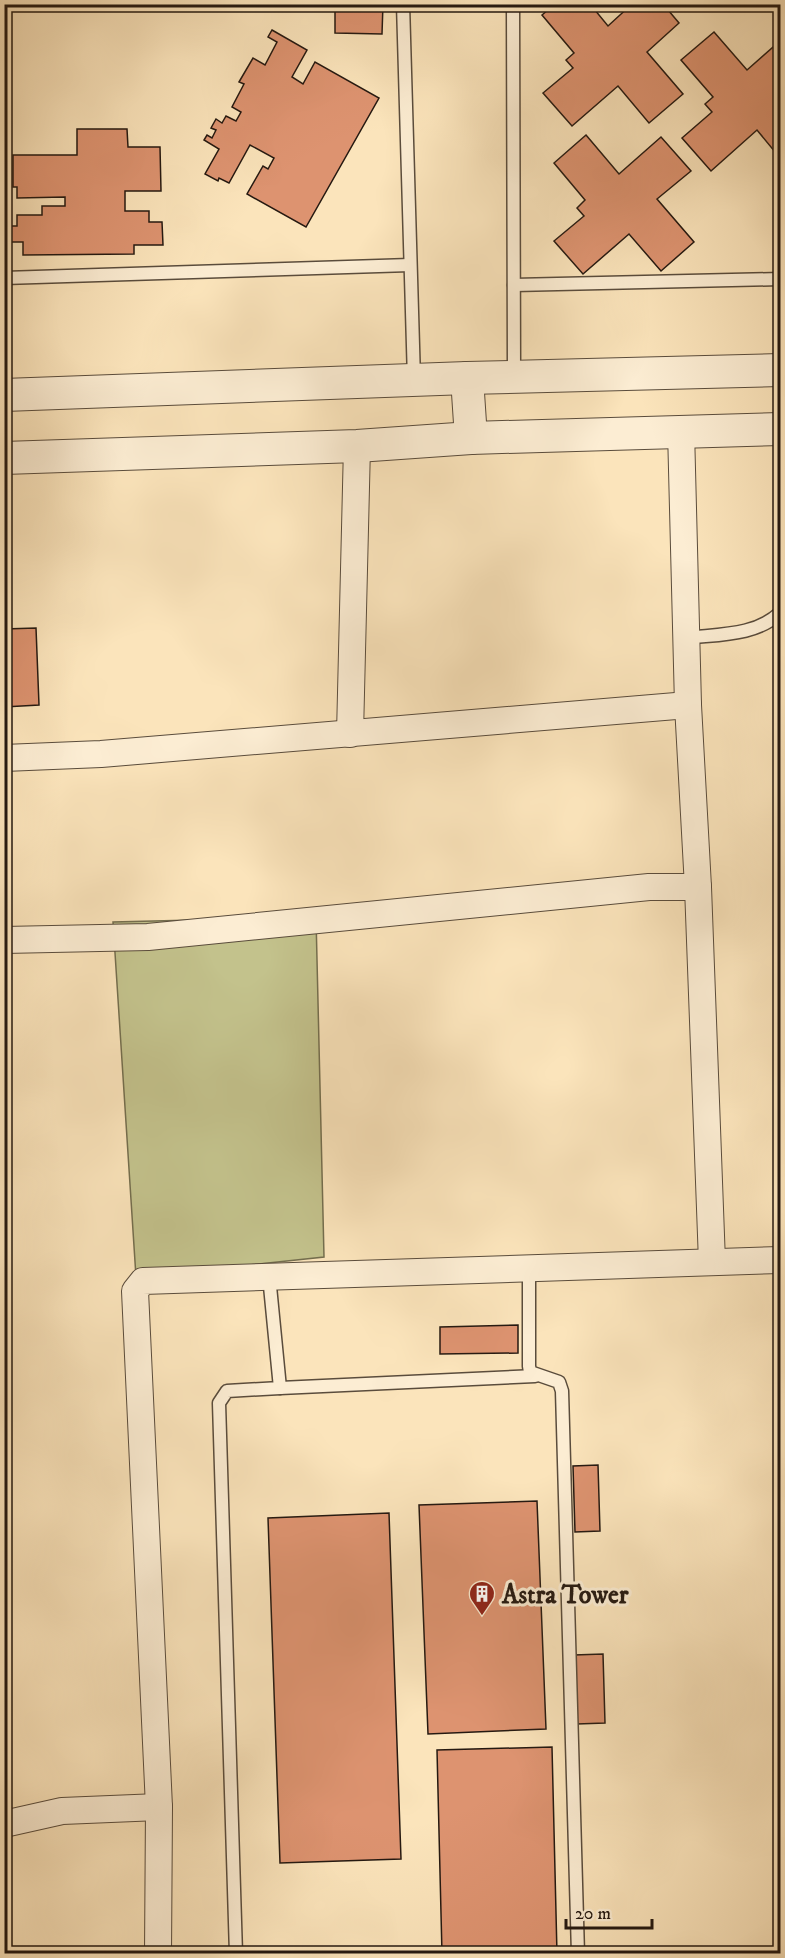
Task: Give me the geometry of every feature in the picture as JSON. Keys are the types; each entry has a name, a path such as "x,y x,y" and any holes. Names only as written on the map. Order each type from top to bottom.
{"street":[{"path":"4,395 467,378 780,370"},
{"path":"467,378 471,438"},
{"path":"4,458 357,446 471,438 681,430 780,429"},
{"path":"681,430 688,705 698,887 712,1262"},
{"path":"350,734 357,446"},
{"path":"4,758 101,754 688,705"},
{"path":"4,940 148,937 649,887 698,887"},
{"path":"158,1953 159,1806 135,1291 143,1281 780,1260"},
{"path":"4,1824 62,1811 159,1806"}],"lane":[{"path":"403,4 414,381"},
{"path":"513,4 514,377"},
{"path":"4,278 410,265"},
{"path":"514,285 780,279"},
{"path":"686,638 751,630 771,621 780,613"},
{"path":"529,1268 529,1366 530,1372 535,1376"},
{"path":"269,1276 280,1388"},
{"path":"236,1953 219,1403 222,1397 227,1392 280,1388 535,1376 559,1382 562,1391 578,1953"}],"shaded area":[{"path":"316,917 324,1257 136,1277 113,922"}],"building":[{"path":"335,4 383,4 382,34 335,33"},
{"path":"555,4 590,4 608,26 632,4 663,4 679,23 647,52 683,94 649,123 618,86 572,126 543,93 573,68 566,60 574,53 542,15"},
{"path":"272,30 307,50 292,77 303,84 315,62 379,98 306,227 247,194 263,166 268,169 274,158 250,145 229,183 219,178 218,181 205,174 219,149 204,140 207,135 212,138 216,130 211,128 216,119 222,123 226,116 236,121 241,112 232,107 244,84 239,82 253,58 265,65 277,42 268,37"},
{"path":"714,32 747,70 780,41 780,158 757,130 711,171 682,138 712,112 705,104 713,97 681,60"},
{"path":"77,129 127,129 128,147 160,147 161,191 125,191 125,211 149,211 149,222 162,222 163,245 134,245 134,254 23,255 23,242 11,242 11,226 17,226 17,215 42,215 42,206 65,206 65,197 17,198 17,187 13,187 13,155 77,155"},
{"path":"586,135 619,174 661,137 691,171 657,199 694,242 661,271 629,234 583,274 554,241 584,216 577,208 585,200 554,163"},
{"path":"36,628 39,705 4,707 4,629"},
{"path":"518,1325 518,1353 440,1354 440,1327"},
{"path":"598,1465 600,1531 575,1532 573,1466"},
{"name":"Astra Tower","path":"537,1501 546,1729 428,1734 419,1505"},
{"path":"389,1513 401,1859 280,1863 268,1518"},
{"path":"603,1654 605,1723 577,1724 574,1655"},
{"path":"552,1747 557,1954 442,1954 437,1750"}],"place":[{"name":"Astra Tower","path":"482,1617"}]}
